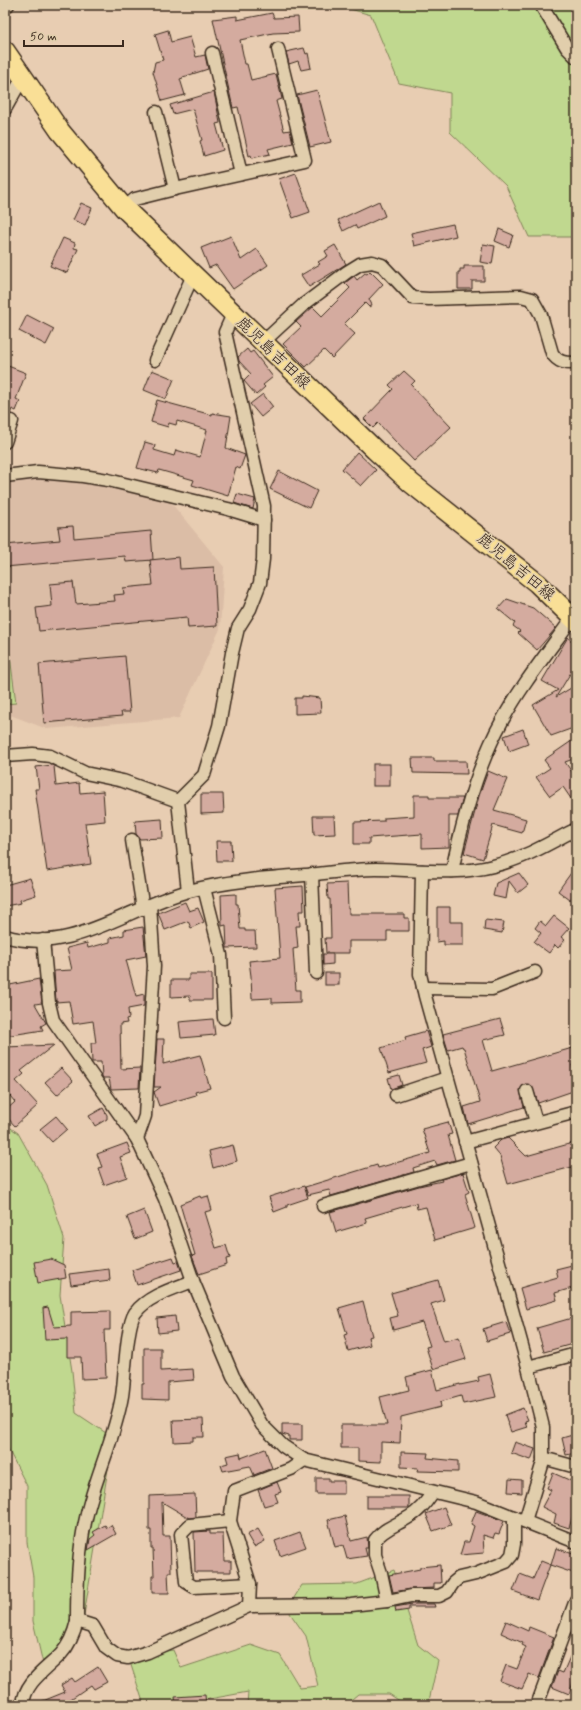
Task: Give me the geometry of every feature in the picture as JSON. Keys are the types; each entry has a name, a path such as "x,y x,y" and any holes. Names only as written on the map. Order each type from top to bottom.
{"main road":[{"name":"鹿児島吉田線","path":"5,51 60,131 124,208 262,343 411,483 537,583 574,619"}],"street":[{"path":"541,5 567,48 576,57"},
{"path":"124,208 135,199 305,160 278,49"},
{"path":"212,53 241,174"},
{"path":"5,109 23,77"},
{"path":"156,112 175,189"},
{"path":"262,343 303,305 347,272 360,264 372,262 382,265 413,298 429,299 521,296 532,299 537,306 552,353 556,359 563,363 576,363"},
{"path":"155,360 194,275"},
{"path":"178,800 204,775 219,726 238,628 250,609 260,583 263,559 264,506 225,332 233,314"},
{"path":"5,442 12,421"},
{"path":"5,476 38,472 108,480 264,520"},
{"path":"452,871 462,825 486,756 501,722 574,619"},
{"path":"5,756 33,754 50,756 85,773 123,781 178,800"},
{"path":"178,800 188,891"},
{"path":"5,936 21,940 64,939 84,933 188,891 245,881 374,869 452,871 482,869 520,858 576,829"},
{"path":"132,840 147,907 154,966 145,1116 137,1139"},
{"path":"422,871 420,974 423,988 528,1367 543,1427 543,1462 525,1522"},
{"path":"312,874 316,973"},
{"path":"204,888 221,955 224,1018"},
{"path":"43,940 49,1003 53,1020 137,1139 165,1199 193,1281 233,1376 262,1426 283,1446 304,1460 476,1502 576,1542"},
{"path":"423,988 492,989 535,972"},
{"path":"396,1094 447,1078"},
{"path":"527,1091 536,1122"},
{"path":"465,1142 576,1112"},
{"path":"323,1206 471,1163"},
{"path":"23,1705 30,1686 41,1672 61,1654 73,1636 77,1621 77,1576 86,1518 122,1397 131,1325 135,1313 158,1294 193,1281"},
{"path":"528,1367 576,1354"},
{"path":"543,1458 576,1467"},
{"path":"249,1606 250,1584 230,1522 234,1491 291,1469 304,1460"},
{"path":"387,1602 381,1573 375,1555 375,1540 386,1529 410,1517 422,1508 433,1492"},
{"path":"77,1621 93,1626 106,1648 117,1656 128,1658 148,1652 249,1606 352,1604 387,1602 411,1596 439,1596 447,1592 453,1583 459,1578 476,1574 506,1562 512,1555 514,1544 514,1517"},
{"path":"230,1522 190,1525 181,1534 186,1582 194,1587 250,1584"},
{"path":"537,1705 576,1600"}],"shaded area":[{"path":"38,479 79,480 167,498 224,567 220,629 179,718 47,729 5,713 5,482"}],"green space":[{"path":"336,5 576,5 576,237 529,237 506,186 450,132 450,93 399,83 371,15"},
{"path":"5,616 16,703 5,704"},
{"path":"5,1124 18,1133 47,1185 64,1238 60,1295 72,1371 76,1413 115,1439 108,1469 83,1621 44,1668 33,1621 33,1577 27,1542 27,1486 5,1443"},
{"path":"394,1570 418,1645 438,1661 428,1705 406,1705 389,1694 358,1694 345,1705 247,1705 248,1692 184,1705 144,1705 128,1656 173,1650 181,1668 251,1645 280,1655 300,1688 318,1686 306,1636 287,1609 302,1585 357,1584"}],"building":[{"path":"272,13 274,18 298,17 299,32 273,33 240,40 245,64 247,64 251,80 276,74 282,99 276,101 284,131 290,130 293,143 268,149 270,154 252,158 251,155 249,156 238,107 233,108 213,19 237,16 237,20"},
{"path":"168,30 171,42 190,37 196,57 205,55 208,69 180,79 185,95 162,101 153,72 155,62 163,60 155,34"},
{"path":"304,48 306,54 308,53 311,68 301,70 298,61 289,64 286,52"},
{"path":"317,90 331,142 310,147 297,95"},
{"path":"214,92 220,123 216,124 223,150 204,156 200,141 202,140 193,109 173,114 170,105"},
{"path":"296,173 310,212 293,218 279,179"},
{"path":"379,201 385,216 357,229 355,225 343,231 338,220"},
{"path":"81,203 92,208 85,225 73,220"},
{"path":"453,224 456,236 414,246 411,233"},
{"path":"499,229 513,235 509,247 495,241"},
{"path":"231,236 241,260 257,249 268,265 233,289 216,265 209,268 201,248"},
{"path":"63,238 75,243 74,248 78,249 67,273 50,266"},
{"path":"483,244 495,246 492,264 480,262"},
{"path":"335,245 346,264 309,287 301,275 320,264 318,262 328,256 325,251"},
{"path":"464,266 484,266 484,281 472,281 472,289 458,289 458,272 460,272 460,269 464,269"},
{"path":"370,271 383,284 369,299 372,305 369,307 365,303 344,324 355,334 332,358 324,350 306,367 283,344 301,327 296,322 313,307 322,316 350,288 345,283 354,276 357,280 365,273 367,274"},
{"path":"27,315 54,329 46,345 19,331"},
{"path":"247,349 250,353 253,351 273,377 263,385 265,387 256,395 244,381 251,374 239,361 238,357"},
{"path":"8,366 26,373 16,399 20,401 16,411 12,409 10,414 5,418 5,374"},
{"path":"152,370 174,379 166,399 144,390"},
{"path":"404,371 415,381 411,385 451,427 414,461 378,423 373,428 364,419 393,389 389,385"},
{"path":"263,394 273,407 261,417 250,404"},
{"path":"157,400 212,415 212,413 231,416 226,448 245,455 240,469 236,467 228,496 192,485 194,480 159,470 158,473 137,468 145,442 155,445 154,450 174,456 176,450 200,457 207,430 177,421 176,425 169,423 168,427 151,422"},
{"path":"357,452 376,470 361,486 342,469"},
{"path":"279,471 317,491 309,508 270,489"},
{"path":"237,494 255,499 253,509 234,503"},
{"path":"73,526 74,538 151,531 153,560 126,562 125,556 5,567 5,545 60,540 58,527"},
{"path":"179,557 180,569 214,567 217,626 188,628 187,617 39,631 36,608 52,606 50,584 73,582 76,604 115,601 114,595 124,594 123,588 153,585 150,560"},
{"path":"507,599 533,608 556,628 537,650 518,633 520,631 513,626 515,623 498,609"},
{"path":"568,637 576,647 576,664 556,697 576,685 576,727 551,736 533,705 558,690 542,681"},
{"path":"125,656 130,712 121,712 122,716 44,723 39,664"},
{"path":"302,696 320,698 321,713 295,714 295,698 302,698"},
{"path":"523,729 528,744 509,751 504,736"},
{"path":"576,738 576,758 565,762 576,778 576,806 563,787 550,796 536,777 550,768 544,760"},
{"path":"412,758 434,758 434,761 466,761 467,774 413,773"},
{"path":"373,764 390,764 390,786 373,786"},
{"path":"54,766 56,786 79,783 80,793 103,791 105,821 85,823 91,864 47,871 35,789 39,789 36,767"},
{"path":"488,771 507,779 494,810 526,819 522,833 493,825 483,859 464,853 479,796"},
{"path":"201,794 223,794 224,813 201,814"},
{"path":"414,795 429,795 429,798 463,798 458,816 449,816 449,847 422,848 422,834 369,838 369,844 354,844 354,822 384,821 384,818 414,816"},
{"path":"313,816 334,816 335,834 314,835"},
{"path":"162,819 163,838 140,839 136,834 135,821"},
{"path":"216,841 231,841 232,861 217,861"},
{"path":"576,866 576,891 570,900 558,891"},
{"path":"519,873 528,885 518,893 509,881 506,899 493,896 496,883"},
{"path":"30,878 36,895 20,900 21,903 5,906 5,885"},
{"path":"347,883 349,914 404,914 404,918 409,918 409,931 387,931 387,941 349,941 349,953 326,953 325,938 331,938 330,899 328,899 327,884"},
{"path":"303,886 304,911 299,911 300,926 296,926 298,948 293,949 296,990 300,990 300,1002 272,1003 272,998 252,999 249,961 280,958 275,888"},
{"path":"236,894 240,929 245,929 245,931 255,931 256,947 227,948 226,925 222,926 221,895"},
{"path":"185,902 189,911 198,908 204,922 191,928 188,921 165,930 158,913"},
{"path":"437,907 450,907 450,922 463,922 463,945 444,945 444,941 437,942"},
{"path":"554,916 569,928 561,937 565,940 558,948 555,945 549,953 534,942 541,933 535,928 540,921 546,926"},
{"path":"485,920 504,922 502,933 484,930"},
{"path":"143,927 146,956 126,960 136,996 144,994 144,1006 128,1009 129,1018 126,1019 127,1023 120,1024 121,1069 140,1068 139,1088 111,1089 109,1078 103,1078 102,1076 101,1062 92,1062 91,1043 96,1043 93,1021 73,1024 69,1001 56,1002 54,971 72,970 67,948 87,943 88,948 110,942 110,938 124,935 124,930"},
{"path":"323,954 333,954 333,964 323,965"},
{"path":"325,973 339,973 339,985 325,985"},
{"path":"189,974 212,974 212,1000 190,1000 190,996 171,997 171,980 189,980"},
{"path":"39,979 42,1003 35,1004 46,1023 41,1026 43,1030 5,1036 5,986"},
{"path":"213,1019 215,1035 181,1038 179,1022"},
{"path":"500,1019 505,1035 483,1040 492,1071 576,1047 576,1064 572,1065 576,1077 576,1090 538,1103 532,1086 525,1084 520,1090 524,1107 468,1124 464,1107 480,1102 464,1048 462,1046 448,1050 443,1034"},
{"path":"426,1031 431,1047 422,1050 426,1063 389,1073 381,1048 406,1040 405,1037"},
{"path":"157,1039 164,1039 163,1064 200,1055 210,1088 195,1092 196,1095 159,1106 154,1092 161,1087 154,1087"},
{"path":"54,1045 21,1071 24,1074 16,1081 38,1105 15,1126 5,1115 5,1111 15,1102 5,1090 5,1047"},
{"path":"61,1068 73,1081 57,1095 45,1082"},
{"path":"399,1075 402,1085 391,1089 388,1078"},
{"path":"103,1108 107,1115 107,1119 95,1126 89,1116"},
{"path":"56,1116 67,1129 52,1142 40,1129"},
{"path":"448,1122 452,1134 448,1135 455,1160 437,1165 435,1161 413,1168 414,1172 331,1196 329,1190 308,1195 305,1187 377,1165 378,1168 430,1153 422,1129"},
{"path":"508,1138 526,1156 576,1142 576,1166 508,1184 500,1156 493,1148 501,1140"},
{"path":"127,1143 131,1153 120,1157 127,1177 104,1185 98,1168 102,1167 97,1154"},
{"path":"233,1145 237,1161 213,1168 209,1151"},
{"path":"463,1173 469,1192 465,1194 475,1228 435,1240 426,1207 417,1209 416,1203 365,1218 367,1223 336,1232 330,1212 419,1186 442,1181 441,1179"},
{"path":"304,1186 308,1198 287,1205 287,1207 274,1212 269,1197"},
{"path":"200,1196 201,1198 208,1196 212,1210 205,1212 216,1248 226,1245 230,1258 226,1259 227,1265 199,1274 192,1256 195,1255 180,1204"},
{"path":"144,1210 152,1232 135,1239 127,1217"},
{"path":"173,1257 175,1262 178,1261 181,1270 137,1285 132,1270"},
{"path":"51,1259 64,1265 66,1278 38,1283 34,1262"},
{"path":"576,1264 576,1287 555,1293 557,1300 526,1309 520,1288 558,1277 556,1269"},
{"path":"109,1269 110,1280 71,1285 69,1274"},
{"path":"438,1280 444,1300 431,1304 444,1341 459,1337 466,1359 433,1369 426,1347 430,1346 422,1322 393,1330 390,1318 398,1316 391,1293"},
{"path":"363,1301 372,1336 368,1337 370,1345 348,1351 344,1335 347,1334 339,1308"},
{"path":"48,1307 54,1327 71,1326 71,1312 110,1311 110,1330 104,1330 106,1378 82,1379 81,1357 67,1357 67,1339 45,1340 43,1308"},
{"path":"175,1316 177,1331 158,1333 157,1318"},
{"path":"572,1318 573,1320 576,1319 576,1343 544,1352 537,1328"},
{"path":"506,1322 510,1334 487,1341 483,1329"},
{"path":"144,1348 161,1348 161,1371 193,1369 194,1380 168,1382 168,1400 142,1399 142,1384 144,1384"},
{"path":"432,1370 437,1390 479,1381 478,1377 490,1374 496,1397 463,1404 461,1396 440,1402 441,1407 401,1417 400,1443 381,1442 381,1462 358,1461 358,1448 341,1448 341,1425 387,1425 380,1397 409,1390 406,1377"},
{"path":"523,1408 528,1420 525,1421 527,1427 511,1432 505,1415"},
{"path":"203,1419 204,1437 193,1437 193,1441 174,1442 173,1420"},
{"path":"282,1424 302,1424 302,1440 289,1440 289,1436 282,1434"},
{"path":"576,1434 576,1453 566,1455 562,1438"},
{"path":"515,1442 535,1449 531,1460 511,1453"},
{"path":"265,1449 272,1468 254,1475 250,1466 223,1471 221,1465 228,1463 226,1456 240,1453 241,1458"},
{"path":"401,1452 428,1453 427,1458 458,1461 458,1472 417,1471 418,1468 401,1467"},
{"path":"553,1473 576,1483 576,1505 569,1528 554,1523 556,1514 542,1507 551,1490 547,1488"},
{"path":"316,1478 329,1478 329,1481 344,1481 344,1494 316,1494"},
{"path":"509,1479 522,1480 522,1493 508,1492"},
{"path":"277,1482 281,1492 275,1494 278,1502 264,1506 258,1490"},
{"path":"195,1494 196,1517 189,1518 162,1502 163,1536 170,1536 171,1572 168,1572 169,1593 152,1593 152,1576 154,1576 153,1548 151,1548 151,1530 149,1530 149,1496"},
{"path":"367,1496 409,1496 409,1508 367,1508"},
{"path":"444,1507 451,1525 433,1531 426,1514"},
{"path":"476,1511 504,1521 499,1534 495,1533 493,1538 483,1535 484,1553 460,1555 464,1542 469,1542 474,1526 471,1524"},
{"path":"345,1516 351,1541 367,1537 368,1548 365,1548 367,1556 347,1559 343,1545 335,1547 328,1520"},
{"path":"105,1525 107,1528 111,1525 116,1534 88,1550 90,1539 95,1535 93,1532"},
{"path":"258,1529 265,1541 254,1547 247,1535"},
{"path":"210,1531 210,1534 223,1534 224,1561 231,1561 231,1572 195,1572 194,1532"},
{"path":"300,1532 306,1547 280,1556 275,1541"},
{"path":"556,1548 576,1555 576,1574 550,1565 537,1600 513,1591 520,1574 533,1579 541,1561 551,1565"},
{"path":"440,1565 441,1583 434,1583 434,1588 411,1589 393,1592 389,1575 420,1569 420,1567"},
{"path":"412,1604 434,1604 435,1607 409,1607 409,1610 396,1612 395,1607"},
{"path":"506,1621 528,1631 529,1627 554,1637 539,1678 529,1674 522,1689 500,1681 506,1665 517,1669 526,1647 522,1645 523,1643 501,1633"},
{"path":"576,1643 576,1674 569,1694 552,1687 558,1671 563,1673"},
{"path":"98,1667 107,1682 94,1689 91,1685 62,1705 33,1705 65,1692 61,1685 72,1678 75,1682"},
{"path":"205,1695 206,1705 176,1705 175,1697"}]}
